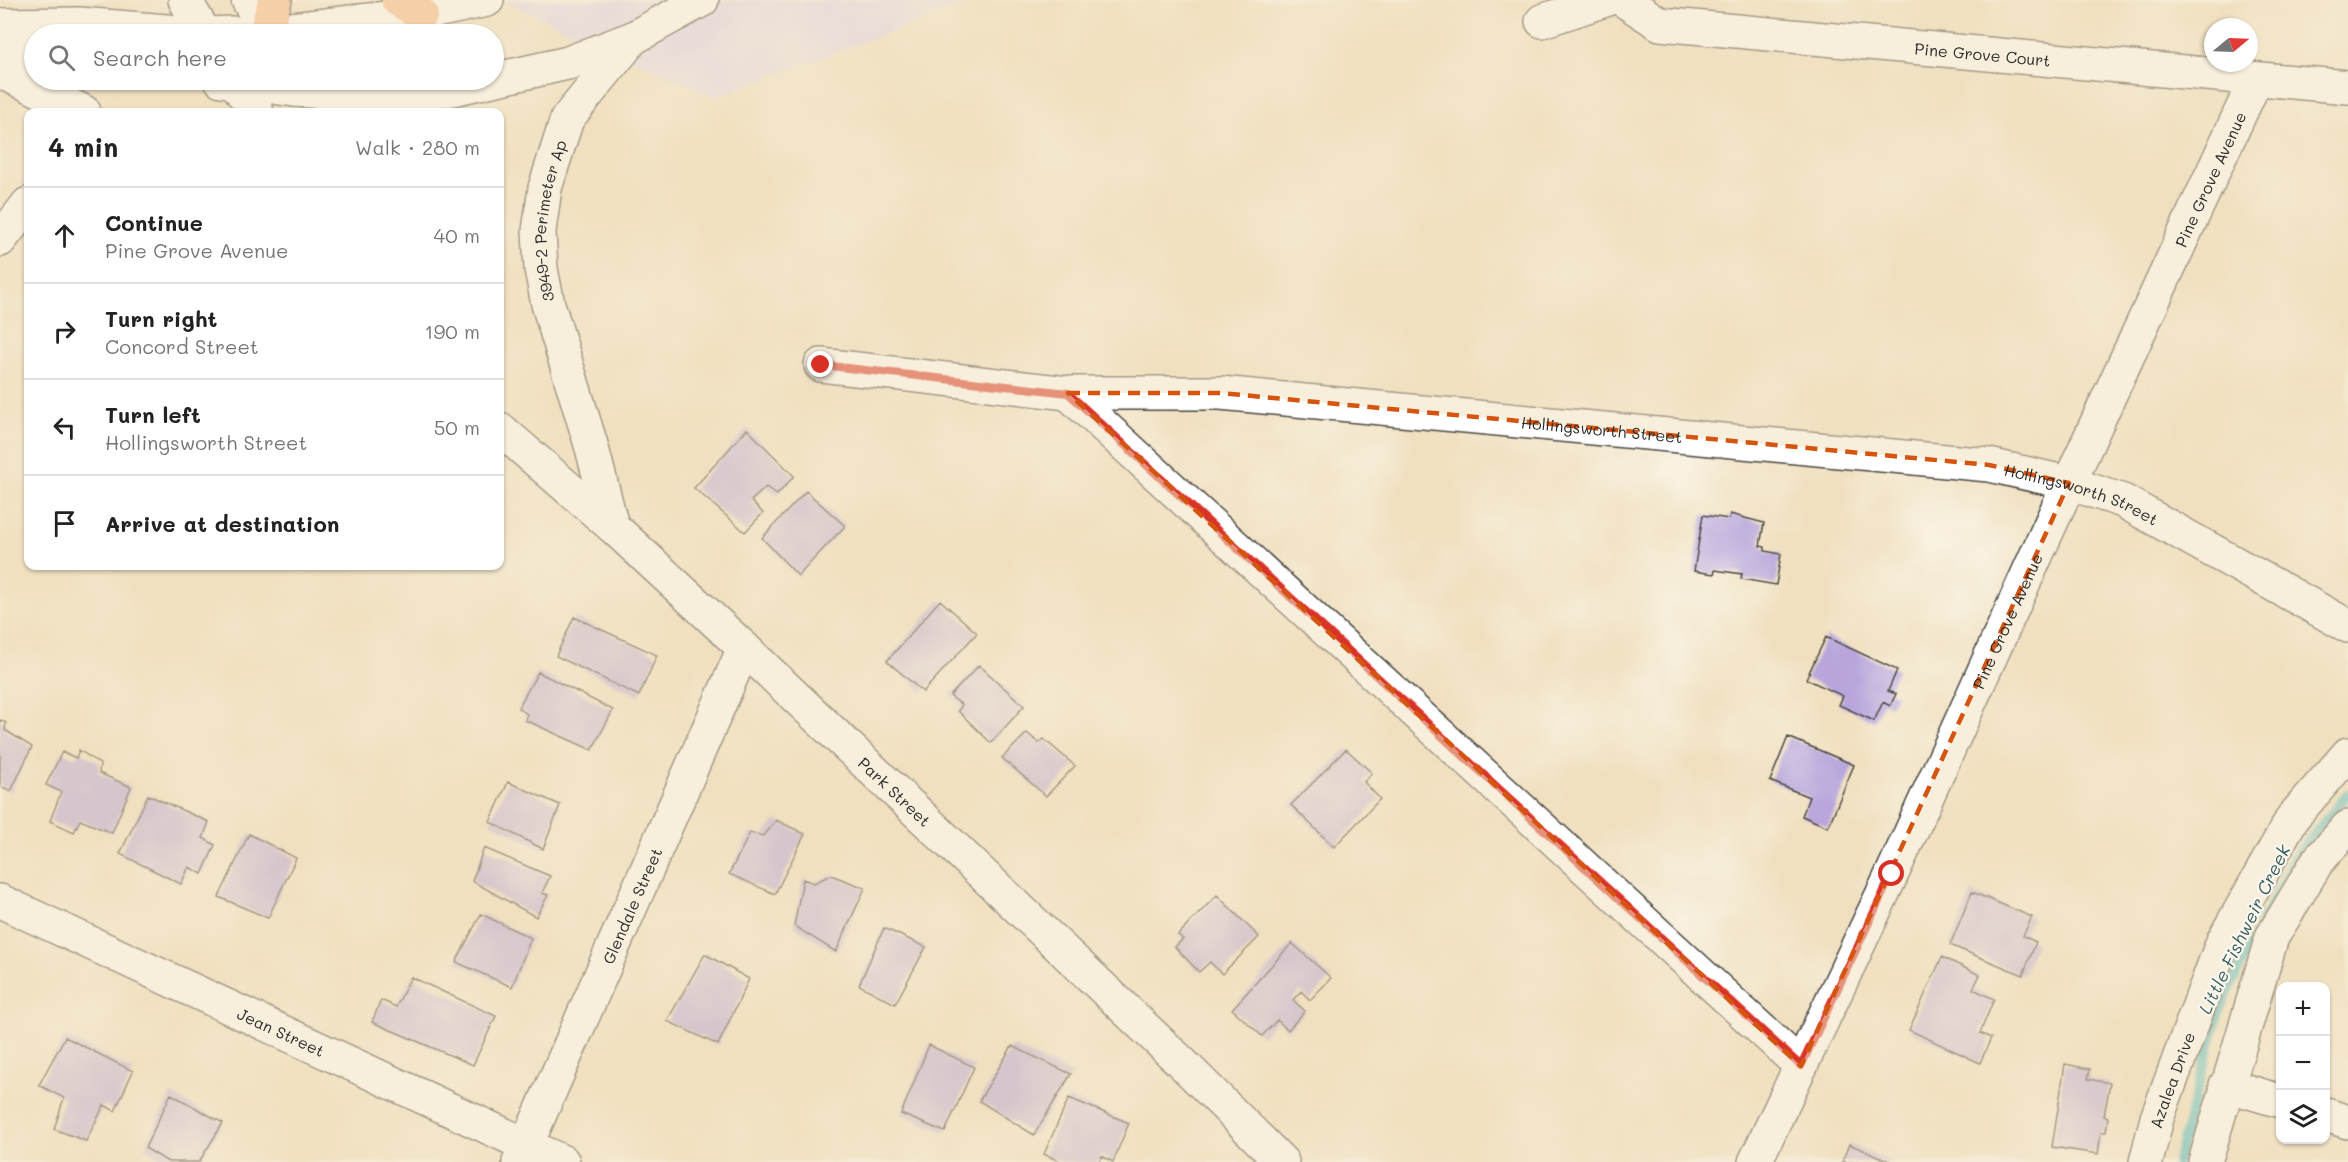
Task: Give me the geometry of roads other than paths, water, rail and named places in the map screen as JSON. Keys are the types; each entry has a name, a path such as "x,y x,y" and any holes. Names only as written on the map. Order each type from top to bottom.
{"highway":[{"path":"268,24 275,0"}],"street":[{"path":"185,0 199,24"},
{"path":"248,0 261,24"},
{"path":"316,24 410,7 487,0"},
{"path":"504,77 568,63 633,38 702,0"},
{"path":"1542,21 1605,0"},
{"name":"Pine Grove Court","path":"1623,0 1660,24 2348,87"},
{"path":"0,25 24,25"},
{"name":"3949-2 Perimeter Ap","path":"612,526 592,448 548,304 541,268 539,231 544,188 567,119 633,38"},
{"path":"0,44 24,49"},
{"path":"0,71 24,83"},
{"name":"Pine Grove Avenue","path":"1755,1162 1892,874 2069,483 2256,79"},
{"path":"39,90 76,108"},
{"path":"238,90 254,108"},
{"path":"278,90 297,94 406,94 448,90"},
{"path":"0,240 24,209"},
{"name":"Hollingsworth Street","path":"821,365 1068,393 1220,393 1989,465 2069,483 2123,501 2348,626"},
{"path":"1068,393 1801,1066"},
{"name":"Park Street","path":"504,432 612,526 744,648 1172,1054 1282,1162"},
{"name":"Glendale Street","path":"523,1154 744,648"},
{"name":"Azalea Drive","path":"2146,1162 2157,1118 2223,941 2293,817 2348,754"},
{"path":"2205,1162 2226,1085 2272,937 2317,862 2348,827"},
{"name":"Jean Street","path":"0,901 523,1154 563,1162"},
{"path":"2226,1085 2276,1100"},
{"path":"2330,1117 2348,1122"}],"waterway":[{"name":"Little Fishweir Creek","path":"2177,1162 2220,1008 2294,857 2348,794"}]}
